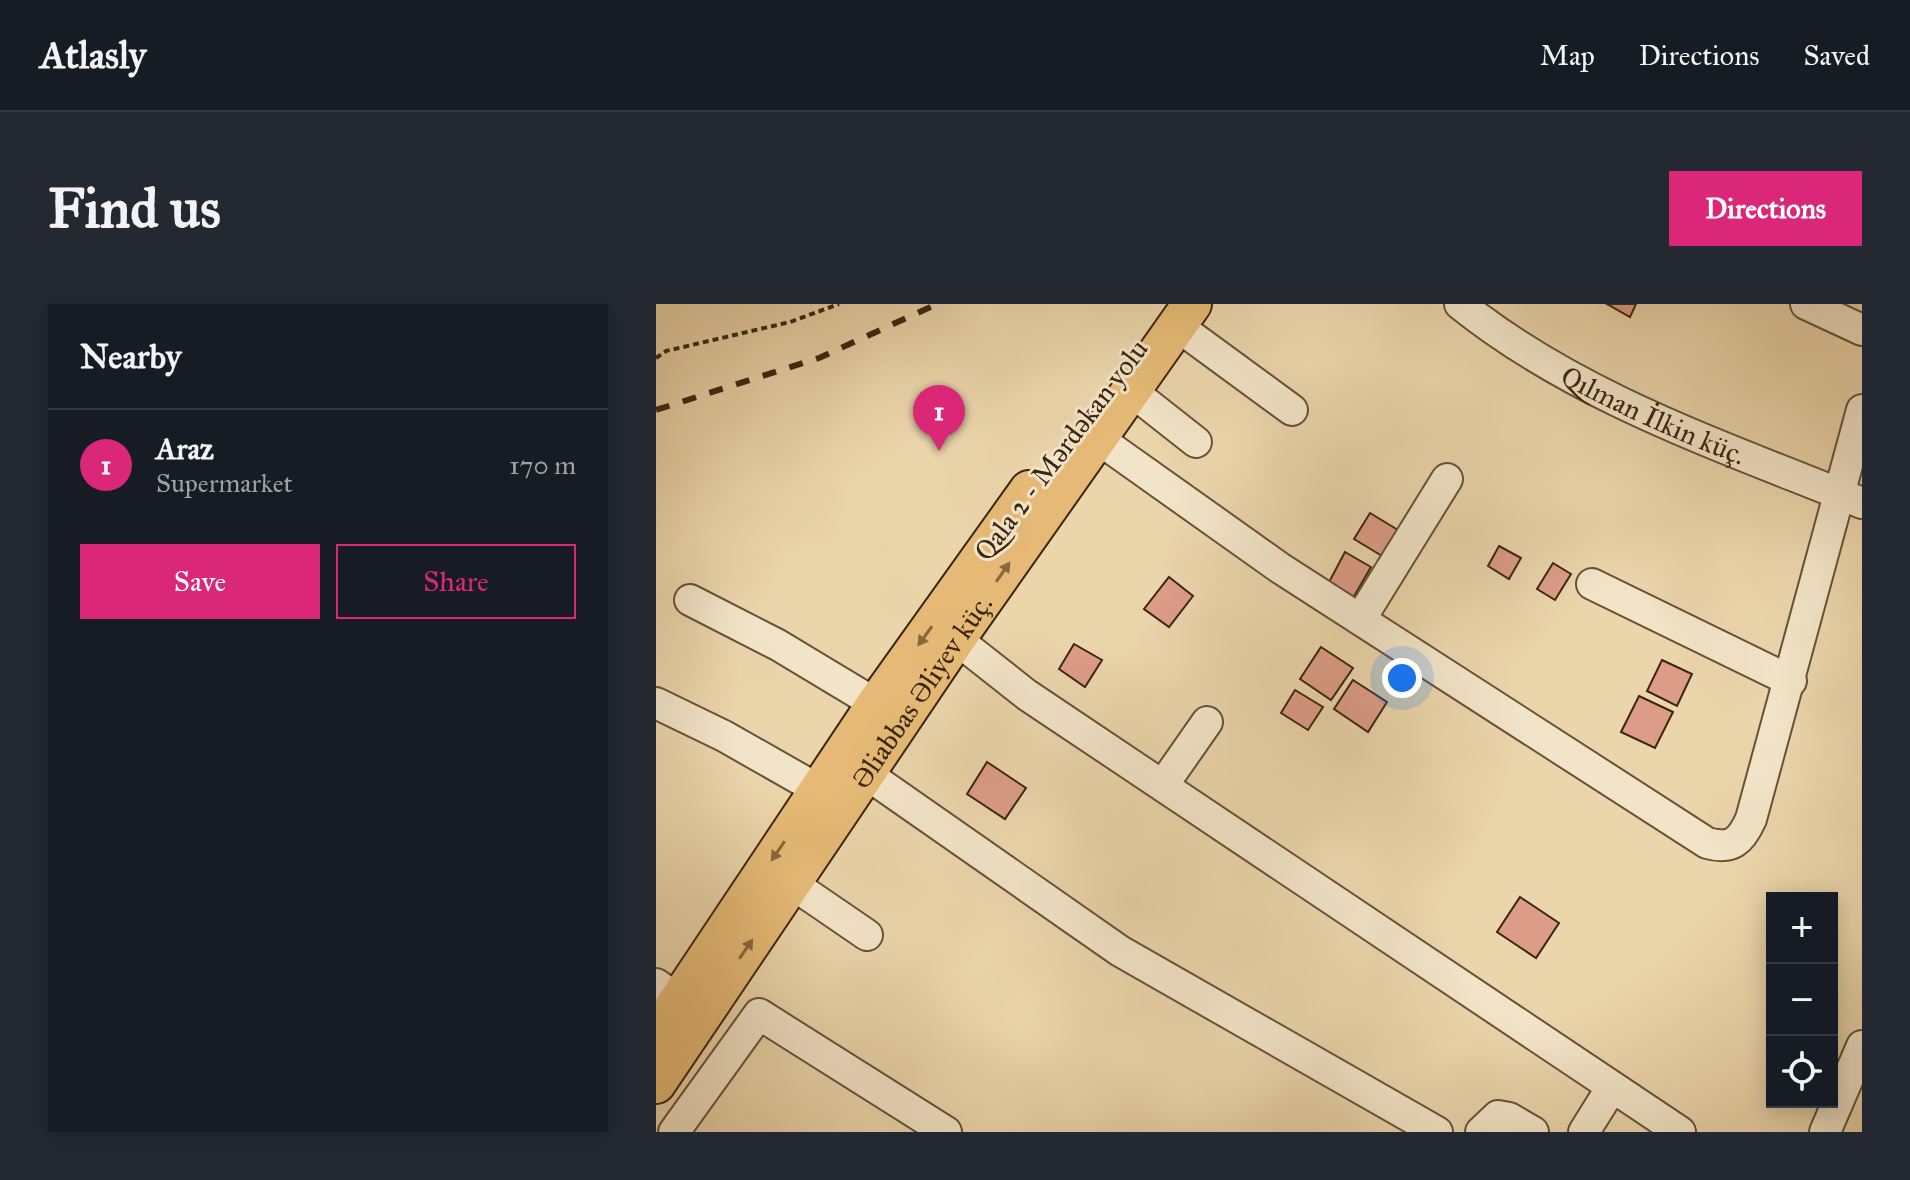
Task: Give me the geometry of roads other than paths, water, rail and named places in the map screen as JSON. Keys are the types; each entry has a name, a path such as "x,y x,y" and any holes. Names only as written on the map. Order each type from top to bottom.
{"main road":[{"name":"Əliabbas Əliyev küç.","path":"656,1084 689,997 791,883 1130,390 1180,311"},
{"name":"Qala 2 - Mərdəkan yolu","path":"656,1034 689,997 876,704 1082,418 1180,311"}],"street":[{"name":"Qılman İlkin küç.","path":"1460,304 1504,339 1611,398 1851,499"},
{"path":"1806,304 1862,330"},
{"path":"1180,311 1292,410"},
{"path":"1130,390 1196,442"},
{"path":"1097,438 1183,502 1707,843 1723,848 1735,844 1744,835 1751,819 1791,681 1851,499 1862,410"},
{"path":"1361,618 1447,479"},
{"path":"1592,584 1791,681"},
{"path":"690,600 778,645 876,704"},
{"path":"956,639 1006,680 1680,1132"},
{"path":"656,703 713,730 819,790"},
{"path":"1163,785 1207,722"},
{"path":"865,773 1120,951 1437,1132"},
{"path":"791,883 867,935"},
{"path":"689,997 759,1014 946,1132"},
{"path":"674,1132 759,1014"},
{"path":"1825,1132 1853,1098 1862,1046"},
{"path":"1584,1132 1612,1087"},
{"path":"1481,1132 1498,1116 1509,1118 1533,1132"}],"railway":[{"path":"656,410 819,358 937,304"}],"place":[{"name":"Araz","path":"939,451"}]}
